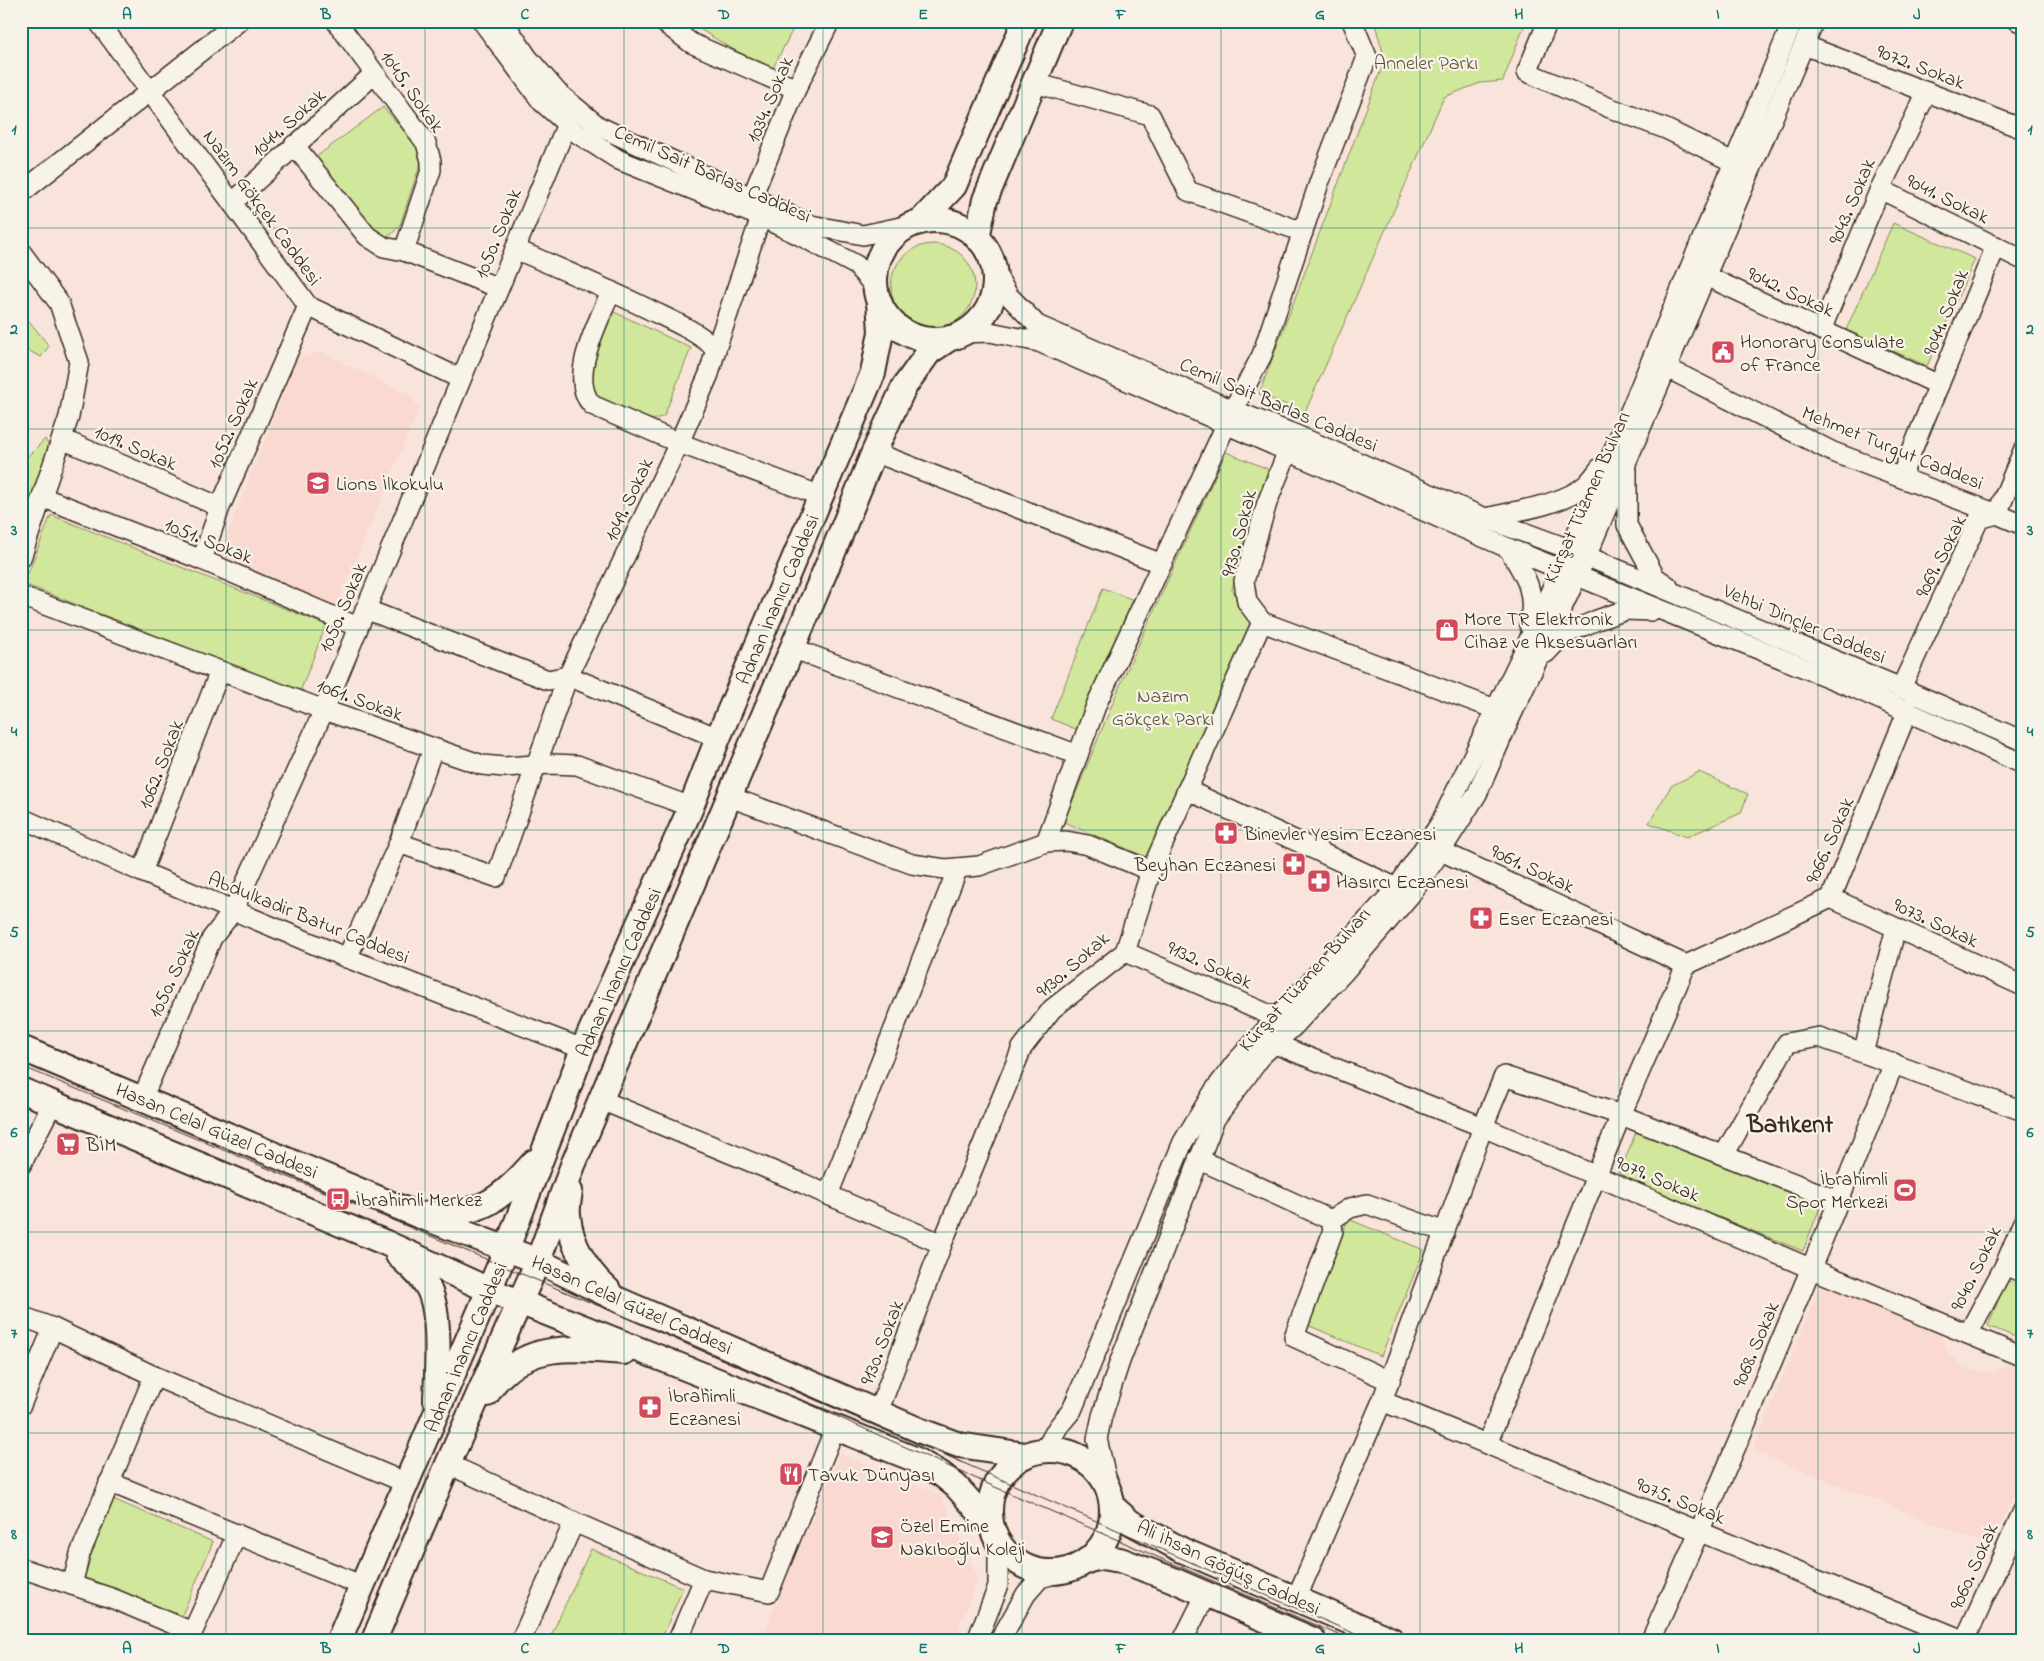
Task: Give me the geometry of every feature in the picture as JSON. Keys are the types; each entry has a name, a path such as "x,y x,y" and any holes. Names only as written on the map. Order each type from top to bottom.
{"main road":[{"path":"915,223 944,220 968,230 985,247 994,270 994,283 988,307 972,326 956,335 937,340 925,339 902,330 884,312 877,295 877,264 882,252 897,232 915,223 954,186 1025,21"},
{"path":"977,238 985,200 1060,21"},
{"name":"Adnan İnanıcı Caddesi","path":"339,1640 489,1290 583,1050 691,807 718,738 873,373 881,332 877,295"},
{"name":"Adnan İnanıcı Caddesi","path":"374,1640 448,1464 538,1261 573,1165 730,797 874,452 904,387 929,352 956,335"},
{"name":"Hasan Celal Güzel Caddesi","path":"21,1048 415,1214 538,1261 621,1301 959,1445 1035,1452"},
{"name":"Hasan Celal Güzel Caddesi","path":"21,1090 386,1243 489,1290 914,1459 941,1474 956,1486 994,1533"},
{"path":"415,1214 460,1213 479,1208 498,1198 515,1184 543,1152"},
{"path":"573,1165 567,1214 571,1233 581,1258 595,1279 621,1301"},
{"path":"386,1243 419,1276 431,1293 438,1352 435,1416"},
{"path":"469,1417 501,1376 535,1353 562,1348 644,1353"},
{"path":"1065,1451 1084,1459 1099,1472 1108,1490 1112,1510 1110,1528 1101,1547 1078,1566 1049,1573 1029,1569 1012,1558 994,1533 990,1503 995,1487 1008,1467 1035,1452 1065,1451"},
{"name":"Ali İhsan Göğüş Caddesi","path":"1108,1490 1113,1507 1130,1522 1182,1550 1392,1640"},
{"name":"Ali İhsan Göğüş Caddesi","path":"1078,1566 1102,1557 1120,1560 1206,1594 1313,1640"}],"street":[{"name":"Nazım Gökçek Caddesi","path":"98,21 308,306 461,379"},
{"path":"21,193 239,21"},
{"name":"1045. Sokak","path":"336,21 426,143 431,161 431,170 404,251"},
{"name":"Cemil Sait Barlas Caddesi","path":"482,21 542,102 578,134 618,160 761,217 856,265 877,295"},
{"name":"Cemil Sait Barlas Caddesi","path":"503,21 528,58 557,92 598,126 811,225 863,235 915,223"},
{"path":"662,21 691,42 796,89"},
{"name":"1034. Sokak","path":"752,197 796,89 830,21"},
{"path":"1046,842 1097,703 1230,417 1262,355 1303,232 1367,56 1352,21"},
{"path":"1548,21 1527,72 1610,108 1666,129 1734,162"},
{"name":"Kürşat Tüzmen Bulvarı","path":"1108,1490 1097,1439 1102,1416 1120,1361 1215,1119 1263,1054 1294,1026 1344,972 1411,894 1477,794 1529,659 1568,572 1569,549 1667,368 1814,21"},
{"path":"2018,21 2023,23"},
{"name":"Kürşat Tüzmen Bulvarı","path":"1568,572 1586,557 1620,455 1789,23"},
{"name":"9072. Sokak","path":"1804,45 2023,129"},
{"name":"1044. Sokak","path":"232,203 374,74"},
{"path":"1035,83 1150,115 1188,191 1303,232"},
{"name":"9043. Sokak","path":"1821,330 1880,189 1926,92"},
{"name":"1050. Sokak","path":"142,1099 212,938 233,911 324,710 567,124"},
{"path":"294,145 367,236 384,247 404,251 499,288"},
{"name":"9041. Sokak","path":"1880,189 2023,260"},
{"name":"1049. Sokak","path":"399,843 496,877 568,676 679,442 709,374 761,217"},
{"name":"9044. Sokak","path":"1901,477 1996,246"},
{"path":"515,249 611,291 703,337 716,349"},
{"path":"21,252 59,303 79,362 69,418 21,558"},
{"name":"Cemil Sait Barlas Caddesi","path":"994,270 1008,295 1037,325 1230,417"},
{"name":"9042. Sokak","path":"1706,276 1939,386"},
{"path":"611,291 582,366 581,382 585,397 592,405 679,442 821,496"},
{"name":"1052. Sokak","path":"202,560 220,507 308,306"},
{"name":"Cemil Sait Barlas Caddesi","path":"956,335 990,332 1039,342 1484,518 1569,549"},
{"name":"Mehmet Turgut Caddesi","path":"1667,368 1833,452 2023,525"},
{"name":"1019. Sokak","path":"62,439 220,507"},
{"name":"Cemil Sait Barlas Caddesi","path":"1291,442 1508,548 1908,710 2023,764"},
{"name":"9130. Sokak","path":"878,1412 942,1244 1022,1048 1052,1009 1125,952 1151,871 1262,622 1247,602 1244,581 1267,503 1291,442"},
{"name":"9069. Sokak","path":"1901,688 1979,519 1997,514 2023,451"},
{"path":"874,452 1162,564"},
{"path":"1484,518 1539,506 1567,496 1587,484 1620,455"},
{"path":"1620,455 1627,525 1655,577 1690,600"},
{"name":"1051. Sokak","path":"42,497 202,560 358,627"},
{"path":"1508,548 1527,579 1534,608 1529,659"},
{"name":"Vehbi Dinçler Caddesi","path":"1569,549 2023,741"},
{"name":"1061. Sokak","path":"21,596 324,710 482,766 577,765 691,807"},
{"path":"366,609 548,680 568,676 718,738"},
{"path":"1529,659 1563,635 1597,620 1626,610 1664,612"},
{"path":"1262,622 1495,709"},
{"path":"792,648 1078,755"},
{"name":"Kürşat Tüzmen Bulvarı","path":"1035,1452 1072,1410 1183,1142 1214,1090 1236,1062 1397,888 1440,824 1495,709 1529,659"},
{"name":"1062. Sokak","path":"142,872 220,671"},
{"name":"9066. Sokak","path":"1686,965 1831,898 1908,710"},
{"path":"346,958 399,843 433,749"},
{"path":"1187,790 1397,888"},
{"path":"730,797 912,864 946,869 979,866 1046,842 1066,841 1088,845 1151,871"},
{"name":"Abdulkadir Batur Caddesi","path":"21,818 142,872 346,958 583,1050"},
{"name":"9061. Sokak","path":"1441,851 1686,965"},
{"path":"828,1195 958,868"},
{"name":"9073. Sokak","path":"1831,898 2023,986"},
{"path":"1864,1053 1896,928"},
{"name":"9132. Sokak","path":"1125,952 1277,1018"},
{"path":"1487,1444 1621,1114 1686,965"},
{"path":"1724,1155 1787,1044 1820,1037 2023,1111"},
{"name":"9079. Sokak","path":"1275,1044 1483,1127 1812,1269 2023,1357"},
{"name":"9068. Sokak","path":"1651,1640 1700,1532 1812,1269 1894,1063"},
{"path":"1296,1599 1390,1381 1483,1127 1504,1076 1621,1114 1839,1201"},
{"path":"601,1100 802,1183 942,1244"},
{"path":"21,1165 52,1104"},
{"path":"1198,1159 1331,1220"},
{"path":"1331,1220 1350,1208 1367,1204 1445,1232"},
{"path":"1331,1220 1333,1231 1294,1337 1390,1381"},
{"name":"9040. Sokak","path":"1968,1334 2005,1266 2023,1222"},
{"path":"2005,1266 2023,1273"},
{"path":"21,1316 53,1328 154,1376 406,1483"},
{"path":"21,1405 53,1328"},
{"path":"72,1585 80,1554 154,1376"},
{"name":"9075. Sokak","path":"1382,1401 1964,1640"},
{"path":"448,1464 704,1579 769,1592 835,1428"},
{"path":"109,1482 363,1586"},
{"name":"9060. Sokak","path":"1964,1640 2023,1511"},
{"path":"521,1640 574,1522"},
{"path":"976,1640 998,1587 994,1533"},
{"path":"21,1568 114,1599 191,1636 238,1534"},
{"path":"1000,1640 1026,1594 1040,1578 1078,1566"},
{"path":"678,1640 704,1579"},
{"path":"1183,1640 1206,1594"}],"shaded area":[{"name":"Lions İlkokulu","path":"321,352 409,395 419,408 336,606 218,557 298,358"},
{"path":"1822,1282 1938,1328 1948,1353 1963,1367 1973,1371 1990,1373 2018,1362 2023,1365 2023,1474 1991,1546 1753,1450"},
{"name":"Özel Emine Nakıboğlu Koleji","path":"840,1454 941,1495 978,1579 953,1640 761,1640"}],"green space":[{"path":"686,21 797,21 771,72"},
{"name":"Anneler Parkı","path":"1374,21 1526,21 1503,81 1480,83 1444,97 1305,412 1259,394 1385,59"},
{"path":"383,107 419,148 421,162 400,225 391,235 381,236 368,226 316,157"},
{"path":"1893,223 1975,259 1927,366 1846,330"},
{"path":"933,244 949,247 963,256 972,270 975,286 972,302 963,316 949,325 933,328 917,325 903,316 894,302 891,286 894,270 903,256 917,247"},
{"path":"21,311 49,346 41,357 21,347"},
{"path":"612,311 691,348 664,416 653,420 594,399 589,371"},
{"path":"45,439 51,450 21,521 21,463"},
{"name":"Nazım Gökçek Parkı","path":"1226,452 1268,469 1232,589 1252,625 1148,858 1064,822 1118,690"},
{"path":"51,515 326,625 300,692 24,584"},
{"path":"1103,588 1136,601 1083,732 1051,719"},
{"path":"1699,772 1748,794 1741,813 1687,837 1649,823 1671,786"},
{"path":"1636,1132 1821,1205 1803,1251 1618,1177"},
{"path":"1348,1219 1424,1250 1381,1356 1305,1324"},
{"path":"2006,1280 2023,1287 2023,1340 1988,1326"},
{"path":"113,1499 213,1542 180,1620 80,1577"},
{"path":"591,1549 683,1588 661,1640 549,1640"}],"tram line":[{"path":"21,1066 693,1345 1369,1640"},
{"path":"798,1399 995,1487 1350,1640"}],"place":[{"name":"Honorary Consulate of France","path":"1723,352"},
{"name":"Lions İlkokulu","path":"318,483"},
{"name":"More TR Elektronik Cihaz ve Aksesuarları","path":"1447,630"},
{"name":"Binevler Yesim Eczanesi","path":"1226,833"},
{"name":"Beyhan Eczanesi","path":"1294,864"},
{"name":"Hasırcı Eczanesi","path":"1319,881"},
{"name":"Eser Eczanesi","path":"1481,918"},
{"name":"BİM","path":"68,1144"},
{"name":"İbrahimli Spor Merkezi","path":"1905,1190"},
{"name":"İbrahimli Merkez","path":"338,1199"},
{"name":"İbrahimli Eczanesi","path":"650,1407"},
{"name":"Tavuk Dünyası","path":"791,1474"},
{"name":"Özel Emine Nakıboğlu Koleji","path":"882,1537"}],"district":[{"name":"Batıkent","path":"1790,1123"}]}
